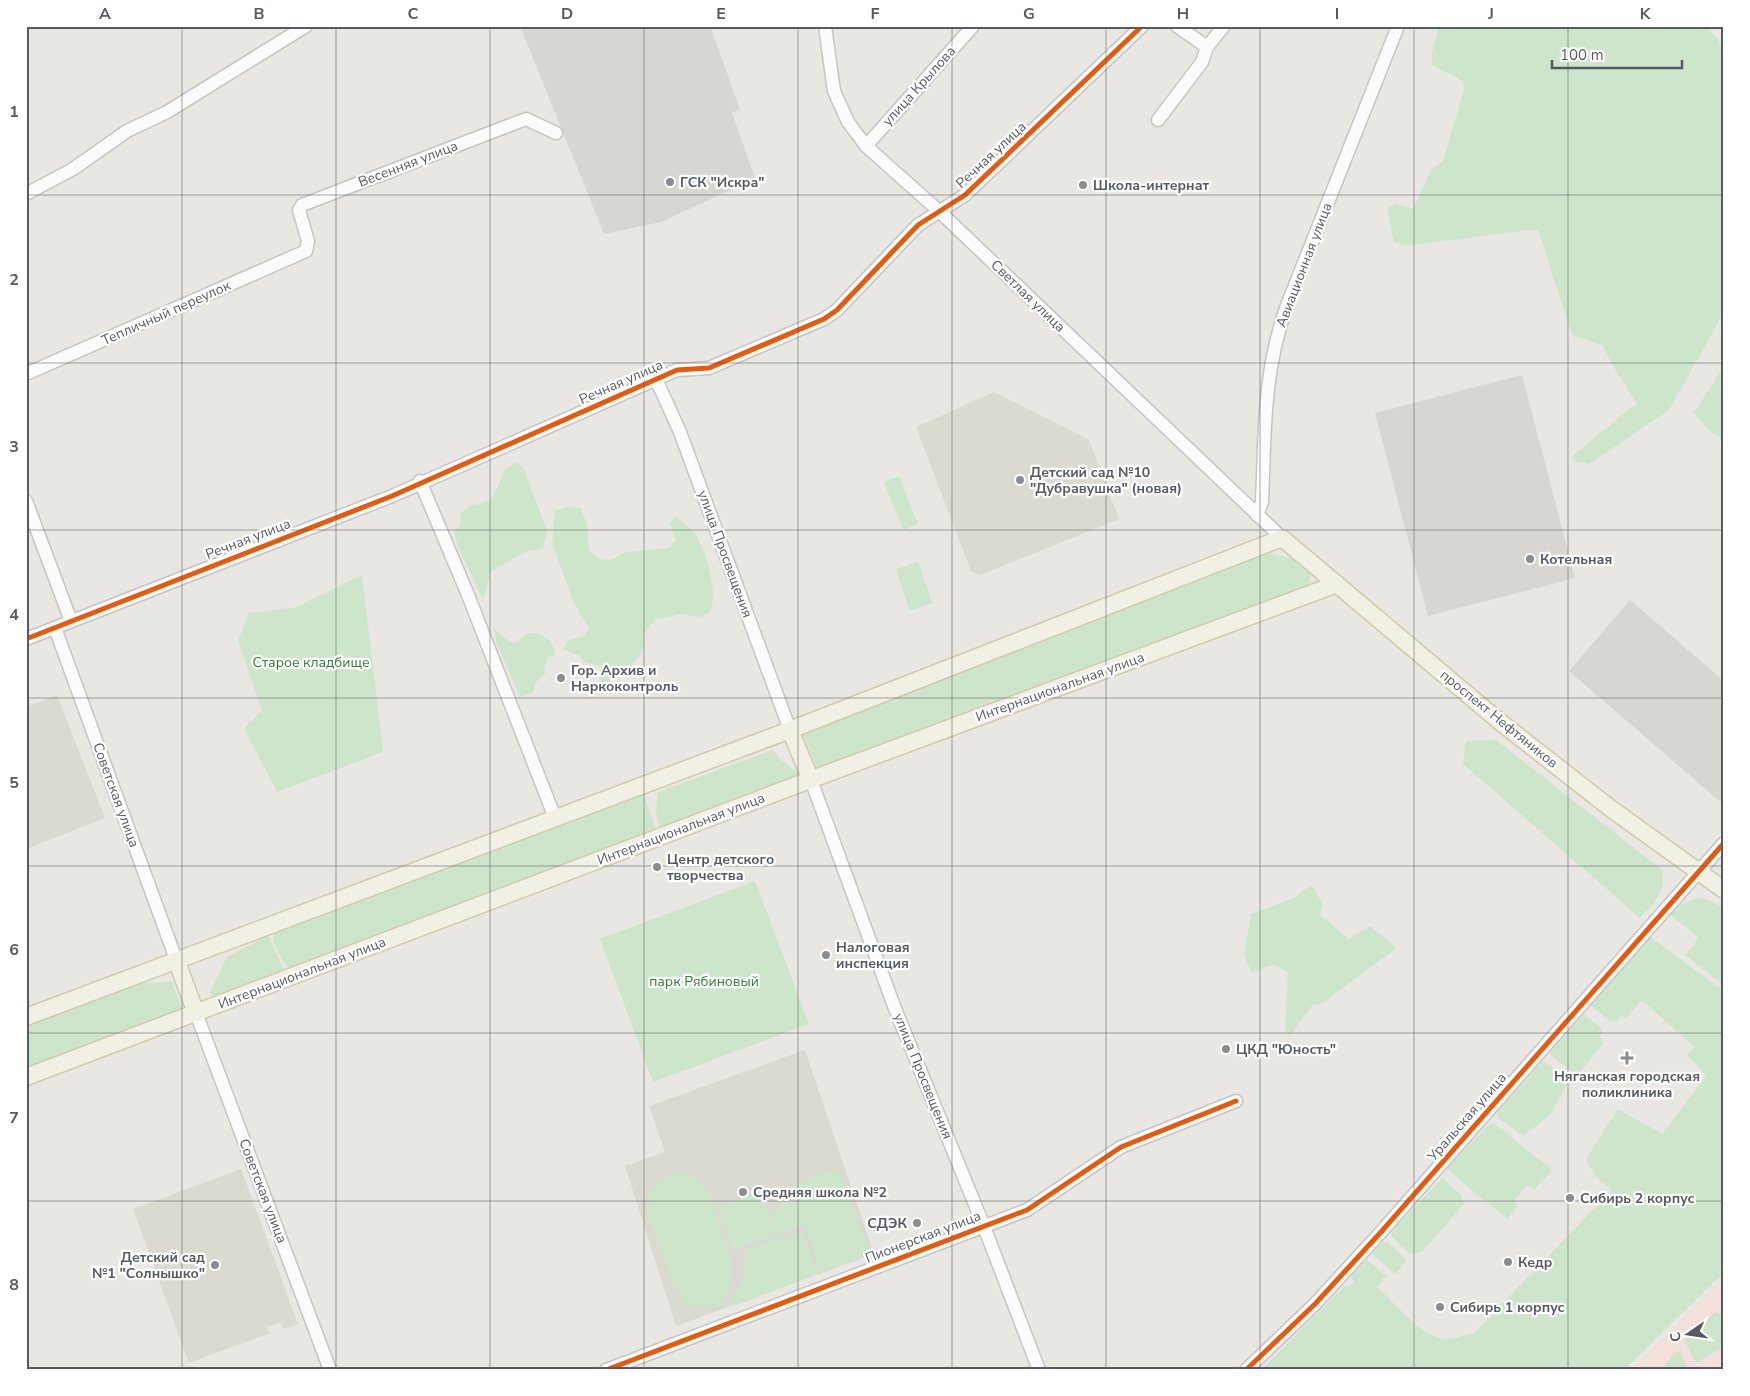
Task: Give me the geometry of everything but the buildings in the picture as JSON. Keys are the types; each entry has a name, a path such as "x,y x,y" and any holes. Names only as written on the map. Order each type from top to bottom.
{"main road":[{"path":"26,1017 177,962 790,730 1282,538"},
{"name":"проспект Нефтяников","path":"1282,538 1499,721 1724,890"},
{"name":"Интернациональная улица","path":"26,1077 810,780 1336,584"},
{"path":"790,730 810,780"},
{"path":"177,962 196,1013"}],"street":[{"path":"26,194 72,170 127,131 167,112 306,26"},
{"name":"Светлая улица","path":"825,26 834,91 848,122 866,146 940,212 1282,538"},
{"name":"улица Крылова","path":"866,146 973,26"},
{"name":"Речная улица","path":"26,639 375,502 677,370 709,368 824,319 837,310 918,225 965,195 1142,26"},
{"path":"1177,26 1207,47"},
{"path":"1158,120 1202,62 1207,47 1224,26"},
{"name":"Авиационная улица","path":"1257,515 1262,502 1265,404 1273,347 1286,308 1398,26"},
{"name":"Весенняя улица","path":"306,251 308,241 299,210 302,205 526,119 556,133"},
{"name":"Тепличный переулок","path":"26,374 306,251"},
{"name":"улица Просвещения","path":"656,379 683,441 790,730"},
{"path":"420,481 468,595 555,818"},
{"path":"26,501 72,621"},
{"name":"Советская улица","path":"54,628 177,962"},
{"name":"улица Просвещения","path":"810,780 891,998 983,1224 1039,1370"},
{"name":"Уральская улица","path":"1246,1370 1322,1297 1724,843"},
{"name":"Советская улица","path":"196,1013 330,1370"},
{"name":"Пионерская улица","path":"606,1370 983,1224 1027,1210 1121,1147 1236,1102"}],"shaded area":[{"path":"520,26 710,26 740,109 732,113 756,181 728,191 661,222 604,234"},
{"path":"1522,375 1575,578 1428,616 1375,413"},
{"name":"Детский сад №10 \"Дубравушка\" (новая)","path":"994,392 1089,440 1119,519 980,575 971,571 916,427"},
{"path":"1630,600 1724,681 1724,805 1569,671"},
{"path":"57,695 105,818 26,849 26,707"},
{"name":"Средняя школа №2","path":"805,1050 874,1254 676,1326 625,1166 665,1152 649,1106"},
{"name":"Детский сад №1 \"Солнышко\"","path":"241,1169 298,1324 284,1329 281,1322 267,1327 270,1333 189,1363 133,1209"},
{"path":"1724,1279 1724,1370 1631,1370"}],"green space":[{"path":"1439,26 1707,26 1724,48 1724,312 1669,410 1589,464 1575,461 1572,456 1637,403 1602,345 1572,335 1538,229 1405,246 1394,242 1387,209 1395,204 1413,209 1431,170 1443,161 1465,86 1458,78 1432,65 1432,53"},
{"path":"1724,366 1724,440 1708,430 1694,413"},
{"path":"517,462 524,469 547,531 543,549 527,551 491,571 483,600 459,549 454,532 461,525 460,514 470,505 478,505 490,499 497,489 505,469"},
{"path":"899,476 918,524 903,530 884,482"},
{"path":"571,506 581,509 587,524 589,550 598,558 611,560 625,552 669,548 676,539 670,524 676,516 691,529 698,539 710,571 712,583 713,594 710,612 699,617 682,614 655,620 644,634 644,649 627,673 599,686 601,666 584,662 580,656 563,649 568,641 585,635 589,628 575,605 552,544 555,510"},
{"path":"1264,552 1291,558 1310,574 1310,583 1300,590 817,768 801,730"},
{"path":"918,562 932,603 910,611 896,569"},
{"name":"Старое кладбище","path":"362,575 383,752 277,792 244,728 262,711 238,641 249,613 294,608"},
{"path":"494,629 513,644 525,635 532,633 542,635 550,641 555,655 548,657 545,665 545,674 535,683 533,692 521,697 518,693 496,641"},
{"path":"1496,740 1662,870 1662,885 1658,897 1640,918 1463,764 1466,741"},
{"path":"773,750 780,759 800,775 660,828 656,813 658,792"},
{"path":"642,789 656,830 290,969 281,958 273,941 273,933"},
{"name":"парк Рябиновый","path":"755,881 809,1024 653,1082 600,939"},
{"path":"1311,885 1323,904 1320,915 1349,939 1370,926 1397,948 1319,1005 1313,1004 1290,1036 1285,1030 1288,973 1274,964 1252,973 1244,955 1251,914 1294,898"},
{"path":"1697,898 1707,899 1724,908 1724,985 1685,955 1699,938 1668,913 1674,907"},
{"path":"267,936 285,972 216,998 210,993 227,957"},
{"path":"1650,937 1724,991 1724,1272 1624,1370 1261,1370 1344,1287 1355,1283 1350,1275 1367,1260 1386,1276 1377,1287 1420,1328 1436,1337 1445,1339 1474,1333 1612,1190 1596,1177 1586,1159 1618,1109 1662,1134 1706,1076 1687,1055 1694,1047 1642,1000 1626,1018 1621,1015 1617,1021 1610,1022 1591,1005"},
{"path":"172,982 183,1011 26,1069 26,1025 143,983"},
{"path":"1584,1014 1603,1030 1600,1036 1603,1043 1577,1076 1551,1055 1550,1051"},
{"path":"1543,1061 1569,1080 1551,1114 1523,1136 1498,1118 1496,1113"},
{"path":"1492,1122 1552,1170 1534,1190 1528,1185 1514,1201 1518,1206 1507,1219 1447,1169 1448,1165"},
{"path":"838,1170 871,1253 737,1305 729,1303 742,1280 747,1249 802,1232 815,1268 819,1267 805,1225 776,1235 770,1215 800,1182"},
{"path":"679,1173 697,1178 709,1194 732,1263 730,1285 722,1302 703,1308 687,1305 676,1292 647,1212 651,1191 659,1180"},
{"path":"1443,1178 1462,1196 1464,1204 1422,1252 1411,1254 1392,1237 1391,1231"},
{"path":"760,1192 774,1236 733,1250 718,1206"},
{"path":"1383,1242 1388,1242 1407,1261 1395,1274 1372,1254"},
{"path":"1715,1312 1721,1315 1724,1321 1724,1346 1696,1363 1684,1340"},
{"path":"1680,1351 1689,1370 1661,1370 1675,1353"}],"cycle path":[{"path":"26,639 392,496 677,370 709,368 824,319 837,310 918,225 965,195 1142,26"},
{"path":"1246,1370 1315,1304 1381,1232 1724,843"},
{"path":"606,1370 1027,1210 1121,1147 1236,1101"}],"place":[{"name":"ГСК \"Искра\"","path":"670,182"},
{"name":"Школа-интернат","path":"1083,185"},
{"name":"Детский сад №10 \"Дубравушка\" (новая)","path":"1020,480"},
{"name":"Котельная","path":"1530,559"},
{"name":"Гор. Архив и Наркоконтроль","path":"561,678"},
{"name":"Центр детского творчества","path":"657,867"},
{"name":"Налоговая инспекция","path":"826,955"},
{"name":"ЦКД \"Юность\"","path":"1226,1049"},
{"name":"Няганская городская поликлиника","path":"1627,1058"},
{"name":"Средняя школа №2","path":"743,1192"},
{"name":"Сибирь 2 корпус","path":"1570,1198"},
{"name":"СДЭК","path":"917,1223"},
{"name":"Кедр","path":"1508,1262"},
{"name":"Детский сад №1 \"Солнышко\"","path":"215,1265"},
{"name":"Сибирь 1 корпус","path":"1440,1307"}]}
